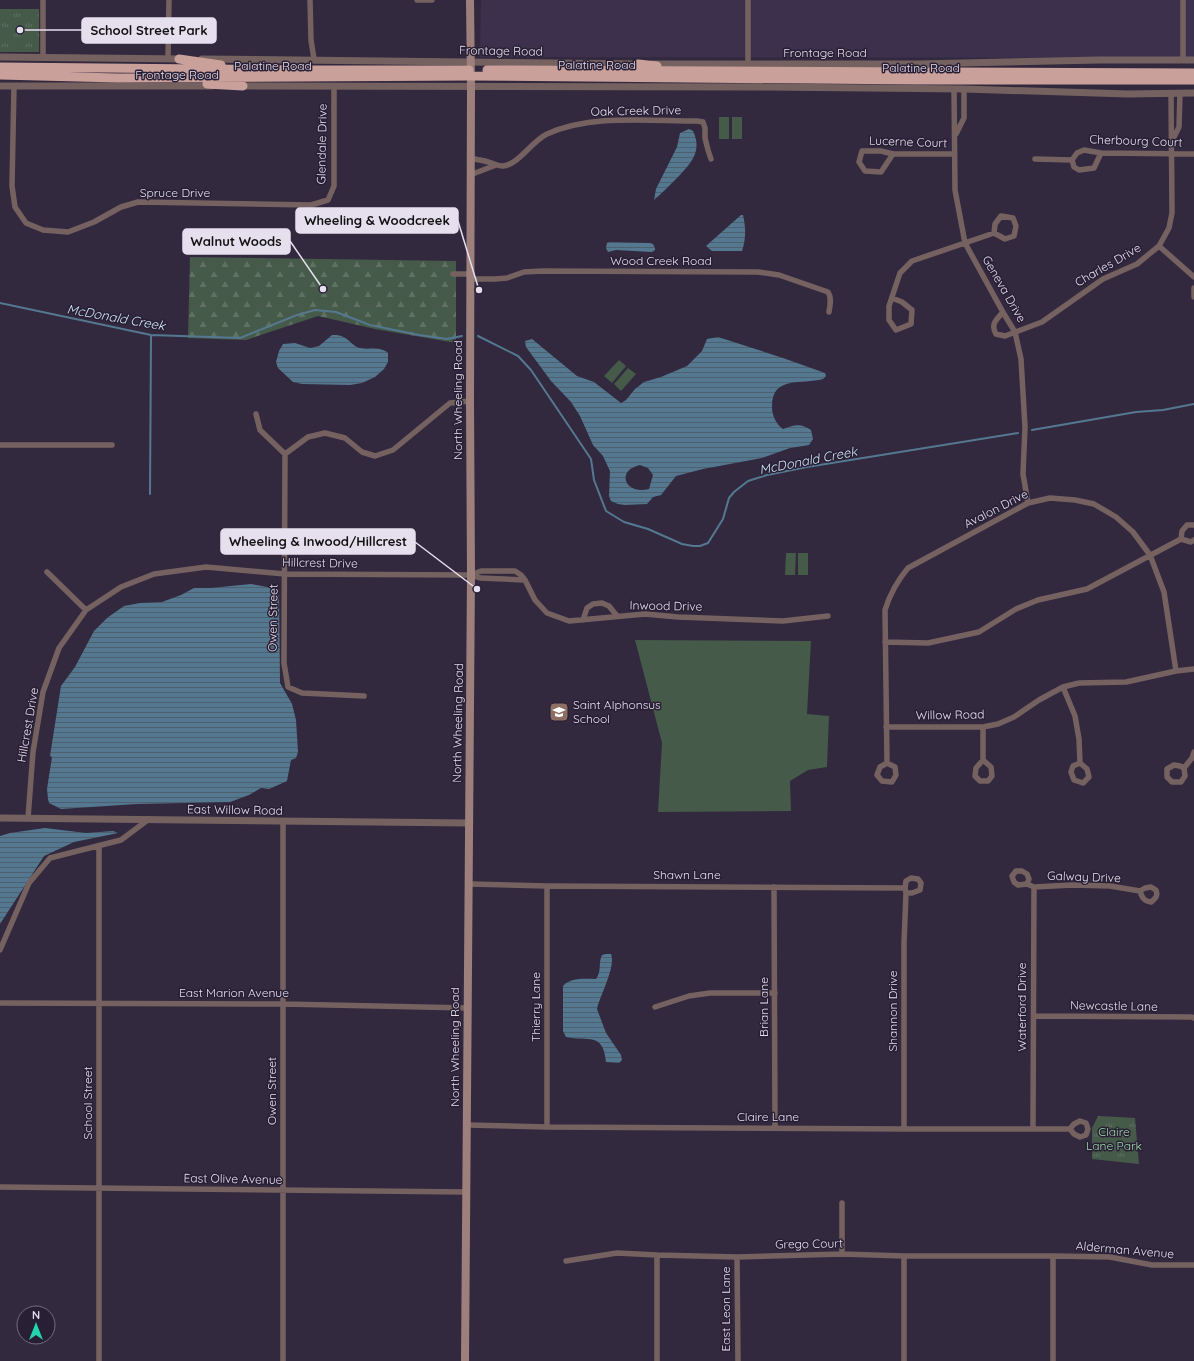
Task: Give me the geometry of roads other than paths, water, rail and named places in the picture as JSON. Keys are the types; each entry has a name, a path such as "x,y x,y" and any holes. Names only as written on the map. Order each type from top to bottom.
{"highway":[{"path":"180,59 258,70"},
{"path":"638,64 712,71"},
{"name":"Palatine Road","path":"0,67 258,70 471,69 1194,73"},
{"name":"Palatine Road","path":"0,75 117,78 471,69 917,80 1194,80"},
{"path":"117,78 243,86"}],"main road":[{"name":"North Wheeling Road","path":"465,1361 472,575 470,401 470,0"}],"street":[{"path":"43,0 43,57"},
{"path":"168,59 169,0"},
{"path":"310,0 311,40 314,59"},
{"path":"417,0 432,0"},
{"path":"748,0 748,63"},
{"path":"1183,0 1183,60"},
{"name":"Frontage Road","path":"0,57 314,59 471,69 638,64 917,64 1098,60 1194,60"},
{"name":"Frontage Road","path":"0,86 769,86 964,89 1128,94 1194,93"},
{"name":"Spruce Drive","path":"14,86 12,186 15,207 26,223 43,230 68,232 94,222 121,207 138,202 311,205 328,200"},
{"name":"Glendale Drive","path":"328,200 334,186 334,86"},
{"name":"Geneva Drive","path":"954,89 954,190 965,243 1003,312 1016,332 1021,359 1025,427 1023,474 1028,503"},
{"name":"Geneva Drive","path":"955,136 964,118 964,89"},
{"name":"Charles Drive","path":"1003,312 994,323 994,330 996,334 1006,336 1042,322 1070,300 1103,279 1137,264 1159,246 1169,228 1172,213 1171,93"},
{"name":"Charles Drive","path":"1172,141 1179,127 1180,93"},
{"name":"Oak Creek Drive","path":"470,158 504,166 514,161 532,144 545,135 579,124 602,121 697,121 703,122 705,128 705,138 711,159"},
{"name":"Cherbourg Court","path":"1072,160 1077,153 1084,150 1101,153 1194,154"},
{"name":"Lucerne Court","path":"893,154 880,172 865,172 859,162 862,151 881,151 893,154 954,154"},
{"path":"1035,159 1072,160 1074,166 1079,170 1094,168 1101,153"},
{"name":"Oak Creek Drive","path":"470,175 496,165"},
{"path":"892,298 902,302 912,310 911,324 896,330 890,320 889,306 900,273 912,260 994,233 1005,239 1014,236 1016,226 1013,218 1001,216 995,224 994,233"},
{"path":"1159,246 1194,277"},
{"name":"Wood Creek Road","path":"471,277 495,280 507,278 524,272 542,271 768,273 828,292 831,300 829,312"},
{"path":"453,274 471,277"},
{"path":"1194,288 1194,296"},
{"path":"256,414 260,430 285,454 308,437 325,433 345,438 362,452 375,456 393,450 450,403 470,401"},
{"path":"0,445 112,445"},
{"name":"Owen Street","path":"285,454 284,662 288,686 302,693 364,696"},
{"name":"Avalon Drive","path":"887,763 885,610 890,594 897,581 908,568 1028,503 1050,498 1075,500 1094,504 1116,517 1133,532 1150,555 1164,592 1176,671"},
{"path":"1181,539 1182,531 1187,525 1194,525"},
{"path":"885,642 928,643 979,632 1016,609 1038,600 1087,589 1181,539 1191,542 1194,540"},
{"name":"Hillcrest Drive","path":"28,818 33,752 43,692 59,648 86,610 121,587 154,574 206,567 285,574 472,575"},
{"name":"Inwood Drive","path":"472,575 481,571 515,571 521,575 534,600 547,613 569,621 645,614 678,617 783,621 828,616"},
{"path":"47,572 86,610"},
{"path":"583,620 587,608 593,604 602,603 609,606 617,616"},
{"name":"Willow Road","path":"886,727 982,727 998,724 1014,717 1039,700 1063,687 1079,683 1126,682 1176,671 1194,669"},
{"path":"1063,687 1075,716 1079,739 1080,763"},
{"path":"982,727 983,760"},
{"path":"1184,768 1192,758 1194,752"},
{"name":"East Willow Road","path":"0,818 469,823"},
{"path":"0,950 29,883 50,858 121,840 149,819"},
{"name":"Owen Street","path":"283,1361 284,822"},
{"name":"School Street","path":"99,846 99,1361"},
{"name":"Shawn Lane","path":"469,884 905,890"},
{"name":"Galway Drive","path":"1027,884 1034,887 1072,885 1110,886 1140,891"},
{"name":"Thierry Lane","path":"547,886 547,1127"},
{"name":"Brian Lane","path":"774,887 774,1128"},
{"name":"Waterford Drive","path":"1033,1128 1034,887"},
{"name":"Shannon Drive","path":"904,1129 905,890"},
{"path":"655,1007 689,996 710,993 775,993"},
{"name":"East Marion Avenue","path":"0,1002 100,1004 283,1004 468,1008"},
{"name":"Newcastle Lane","path":"1034,1016 1194,1018"},
{"name":"Claire Lane","path":"467,1125 547,1127 904,1129 1070,1128"},
{"name":"East Olive Avenue","path":"0,1187 466,1192"},
{"path":"842,1203 842,1254"},
{"name":"Grego Court","path":"566,1261 617,1253 738,1257 842,1254 904,1256 1053,1256"},
{"path":"657,1361 658,1255"},
{"path":"904,1256 904,1361"},
{"path":"1052,1361 1053,1256"},
{"name":"Alderman Avenue","path":"1053,1256 1110,1257 1152,1265 1194,1265"},
{"name":"East Leon Lane","path":"738,1257 738,1361"}],"water":[{"path":"689,129 693,131 696,138 697,145 694,157 682,173 654,200 656,189 677,147 680,133"},
{"path":"741,215 743,215 745,229 745,238 742,251 712,251 706,246"},
{"path":"607,243 650,243 653,244 655,250 652,252 616,250 608,252 606,248"},
{"path":"332,335 342,336 356,347 385,351 388,353 388,362 384,369 375,377 362,383 350,385 302,384 293,382 278,368 276,362 283,344 295,343 310,348 319,346"},
{"path":"718,337 825,373 826,376 823,379 789,383 782,386 776,390 773,398 772,411 775,420 779,425 783,429 794,426 803,426 811,430 813,439 809,445 790,448 762,458 703,469 676,476 661,495 653,497 647,504 625,505 611,501 609,496 610,471 603,456 593,445 580,416 571,402 551,381 526,347 525,341 532,339 577,376 594,382 621,403 644,382 661,377 687,366 702,351 707,339","holes":["640,465 648,468 653,475 649,489 640,490 634,488 626,481 626,476 632,468"]},
{"path":"251,584 272,588 279,596 280,683 292,704 296,720 298,752 296,758 291,760 287,781 269,789 261,788 249,795 230,802 137,804 61,809 49,803 47,789 52,757 50,756 61,686 75,667 94,631 107,618 124,606 140,603 162,602 181,595 194,588"},
{"path":"45,828 86,833 113,831 118,833 74,842 44,856 0,924 0,836 10,833"},
{"path":"611,954 612,960 610,973 597,1009 606,1033 621,1055 622,1060 619,1063 606,1062 602,1046 598,1042 588,1039 566,1037 563,1031 563,986 574,980 596,979 599,973 602,955"}],"waterway":[{"name":"McDonald Creek","path":"0,303 151,335 240,338 297,315 315,310 336,312 370,325 419,335 447,339 462,336"},
{"path":"150,494 151,335"},
{"name":"McDonald Creek","path":"478,336 518,356 531,370 591,459 594,480 606,511 624,522 648,529 682,544 693,546 700,546 708,543 723,519 729,498 748,481 767,475 807,467 1018,433"},
{"name":"McDonald Creek","path":"1032,430 1136,412 1163,410 1194,404"}],"place":[{"name":"School Street Park","path":"20,30"},
{"name":"Walnut Woods","path":"323,289"},
{"name":"Wheeling & Woodcreek","path":"479,290"},
{"name":"Wheeling & Inwood/Hillcrest","path":"477,589"},
{"name":"Saint Alphonsus School","path":"559,712"}],"park label":[{"name":"Claire Lane Park","path":"1114,1139"}]}
